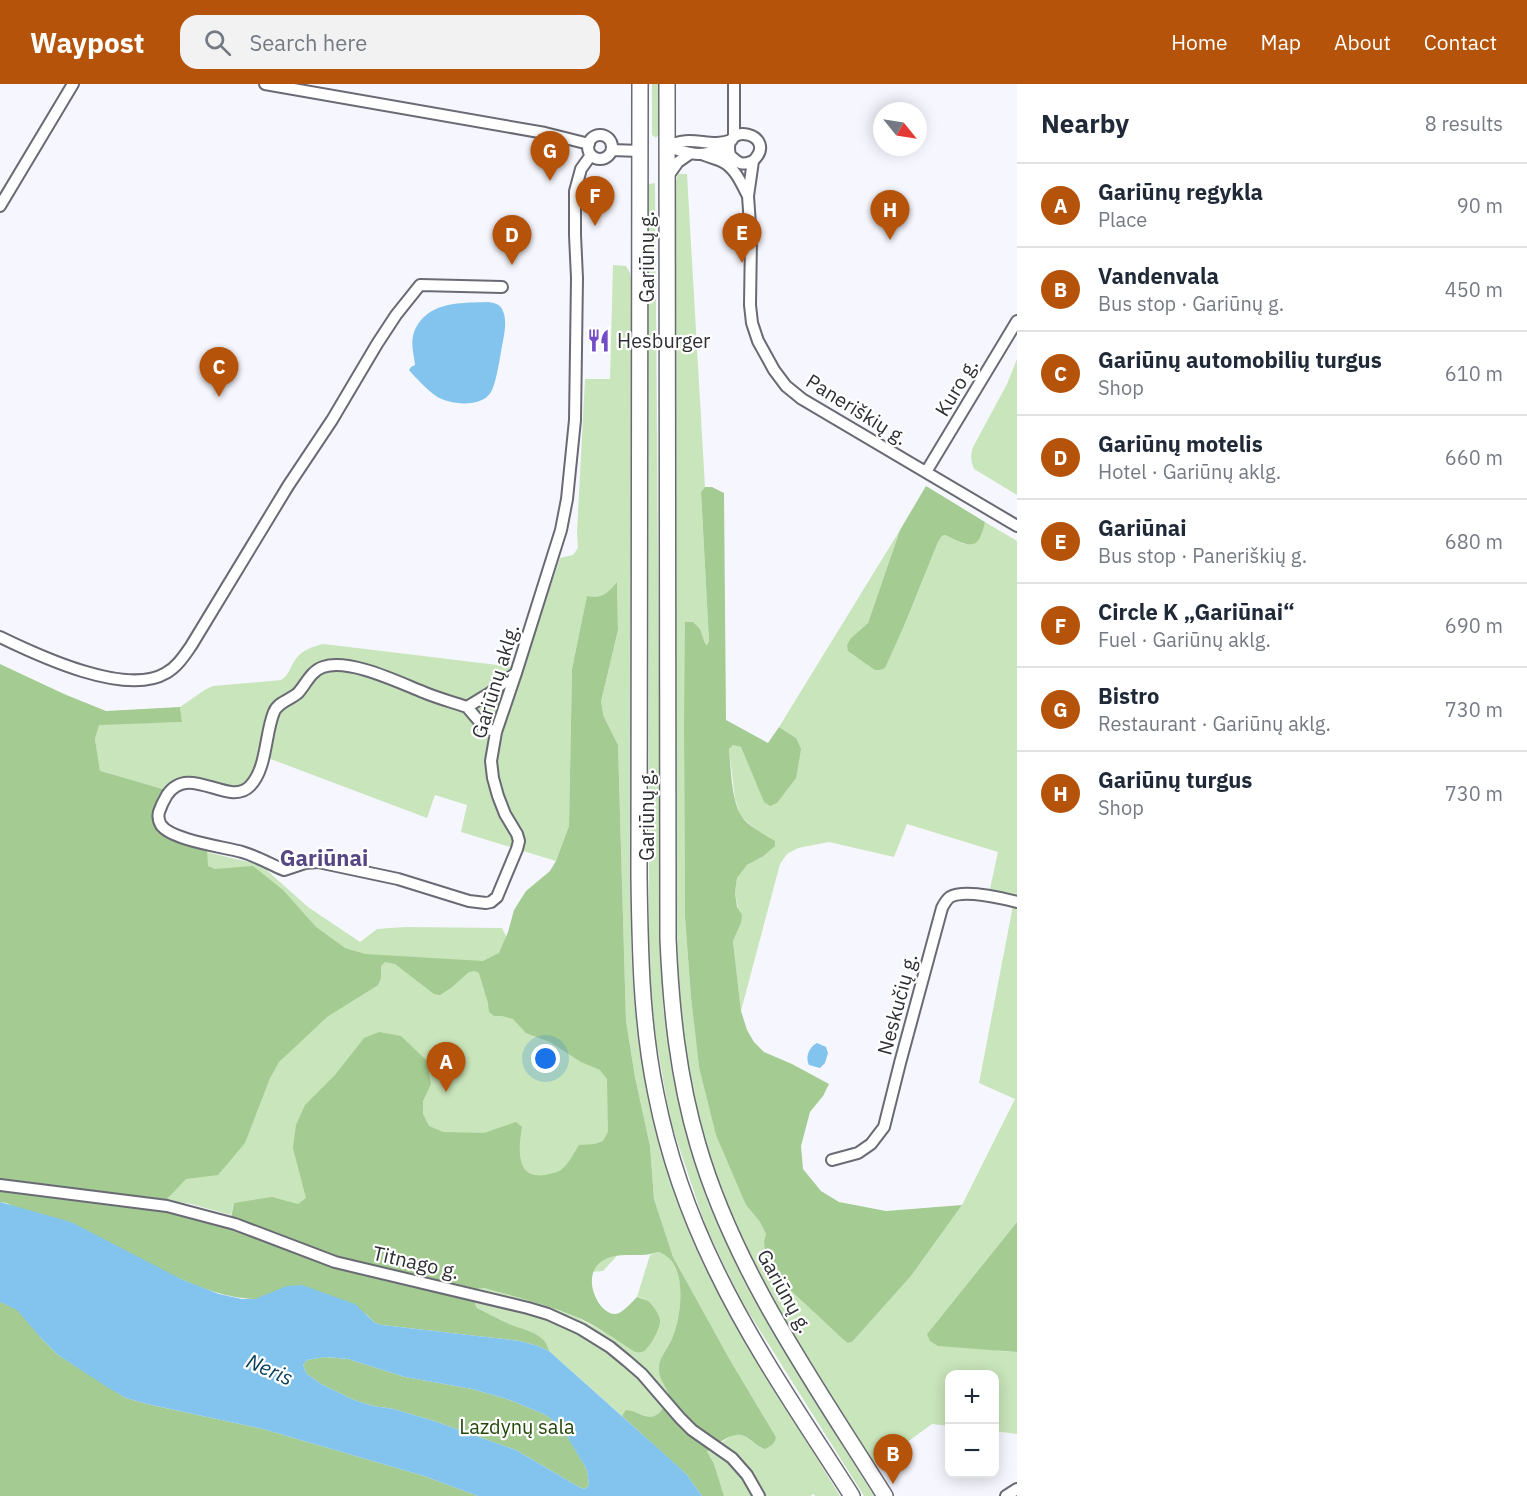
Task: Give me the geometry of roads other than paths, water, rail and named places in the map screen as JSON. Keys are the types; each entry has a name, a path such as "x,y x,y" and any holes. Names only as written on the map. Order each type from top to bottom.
{"highway":[{"name":"Gariūnų g.","path":"640,84 639,877 641,975 648,1048 668,1144 684,1194 716,1271 763,1354 852,1496"},
{"name":"Gariūnų g.","path":"667,84 668,928 670,983 678,1062 698,1146 712,1188 740,1254 792,1346 885,1496"},
{"path":"640,151 667,147"},
{"path":"629,262 640,276"}],"street":[{"path":"0,206 73,84"},
{"path":"265,84 546,133 590,149"},
{"path":"730,155 735,108 734,84"},
{"path":"667,147 689,140 720,143 747,134 735,108"},
{"name":"Paneriškių g.","path":"747,134 755,138 759,146 758,155 753,161 748,196 752,323 758,341 774,370 786,386 802,399 1017,526"},
{"path":"604,136 611,143 612,150 602,159 594,157 590,149 593,138 604,136"},
{"path":"667,147 722,161 734,171 748,196"},
{"name":"Gariūnų aklg.","path":"466,707 423,692 400,681 356,668 333,665 318,669 297,693 276,707 263,761 251,785 244,791 236,793 185,782 176,785 168,793 161,806 159,822 165,829 205,845 243,853 284,870 305,863 318,862 398,879 469,901 486,903 497,897 518,849 519,841 505,814 493,778 491,761 496,732 561,530 567,499 575,420 577,278 574,235 575,191 577,180 590,149"},
{"path":"612,150 640,151"},
{"path":"667,177 678,162 696,154 715,151 730,155 740,163 753,161"},
{"path":"740,163 748,196"},
{"path":"0,638 63,665 118,679 155,678 168,672 191,646 377,344 420,285 502,287"},
{"name":"Kuro g.","path":"926,472 1017,321"},
{"path":"496,732 484,727 466,707 490,693 516,673"},
{"name":"Neskučių g.","path":"832,1160 858,1153 871,1144 884,1127 945,901 957,894 969,894 1017,902"},
{"name":"Titnago g.","path":"0,1185 167,1206 189,1211 235,1224 335,1262 492,1298 557,1318 597,1338 642,1374 692,1430 739,1465 759,1496"},
{"path":"1006,1496 1017,1489"}],"water":[{"path":"488,302 500,307 505,321 498,367 491,392 487,397 473,403 457,403 436,396 409,370 415,365 412,343 415,330 421,320 435,309 452,304"},
{"path":"817,1043 826,1047 828,1053 825,1063 820,1068 809,1065 807,1059 810,1050"},
{"name":"Neris","path":"0,1202 71,1222 183,1280 219,1294 255,1299 287,1286 302,1285 355,1304 375,1323 382,1325 520,1341 549,1351 687,1475 702,1496 478,1496 424,1476 263,1429 126,1398 58,1355 17,1310 0,1302","holes":["325,1357 348,1359 405,1377 472,1389 510,1400 546,1415 562,1428 587,1470 589,1485 585,1489 579,1487 516,1450 434,1421 354,1400 321,1384 307,1374 303,1365 307,1360"]}],"place":[{"name":"Bistro","path":"550,181"},
{"name":"Circle K „Gariūnai“","path":"595,226"},
{"name":"Gariūnų turgus","path":"890,240"},
{"name":"Gariūnai","path":"742,263"},
{"name":"Gariūnų motelis","path":"512,265"},
{"name":"Hesburger","path":"599,340"},
{"name":"Gariūnų automobilių turgus","path":"219,397"},
{"name":"Gariūnų regykla","path":"446,1092"},
{"name":"Vandenvala","path":"893,1484"}],"district":[{"name":"Gariūnai","path":"324,857"}],"park label":[{"name":"Lazdynų sala","path":"517,1426"}]}
